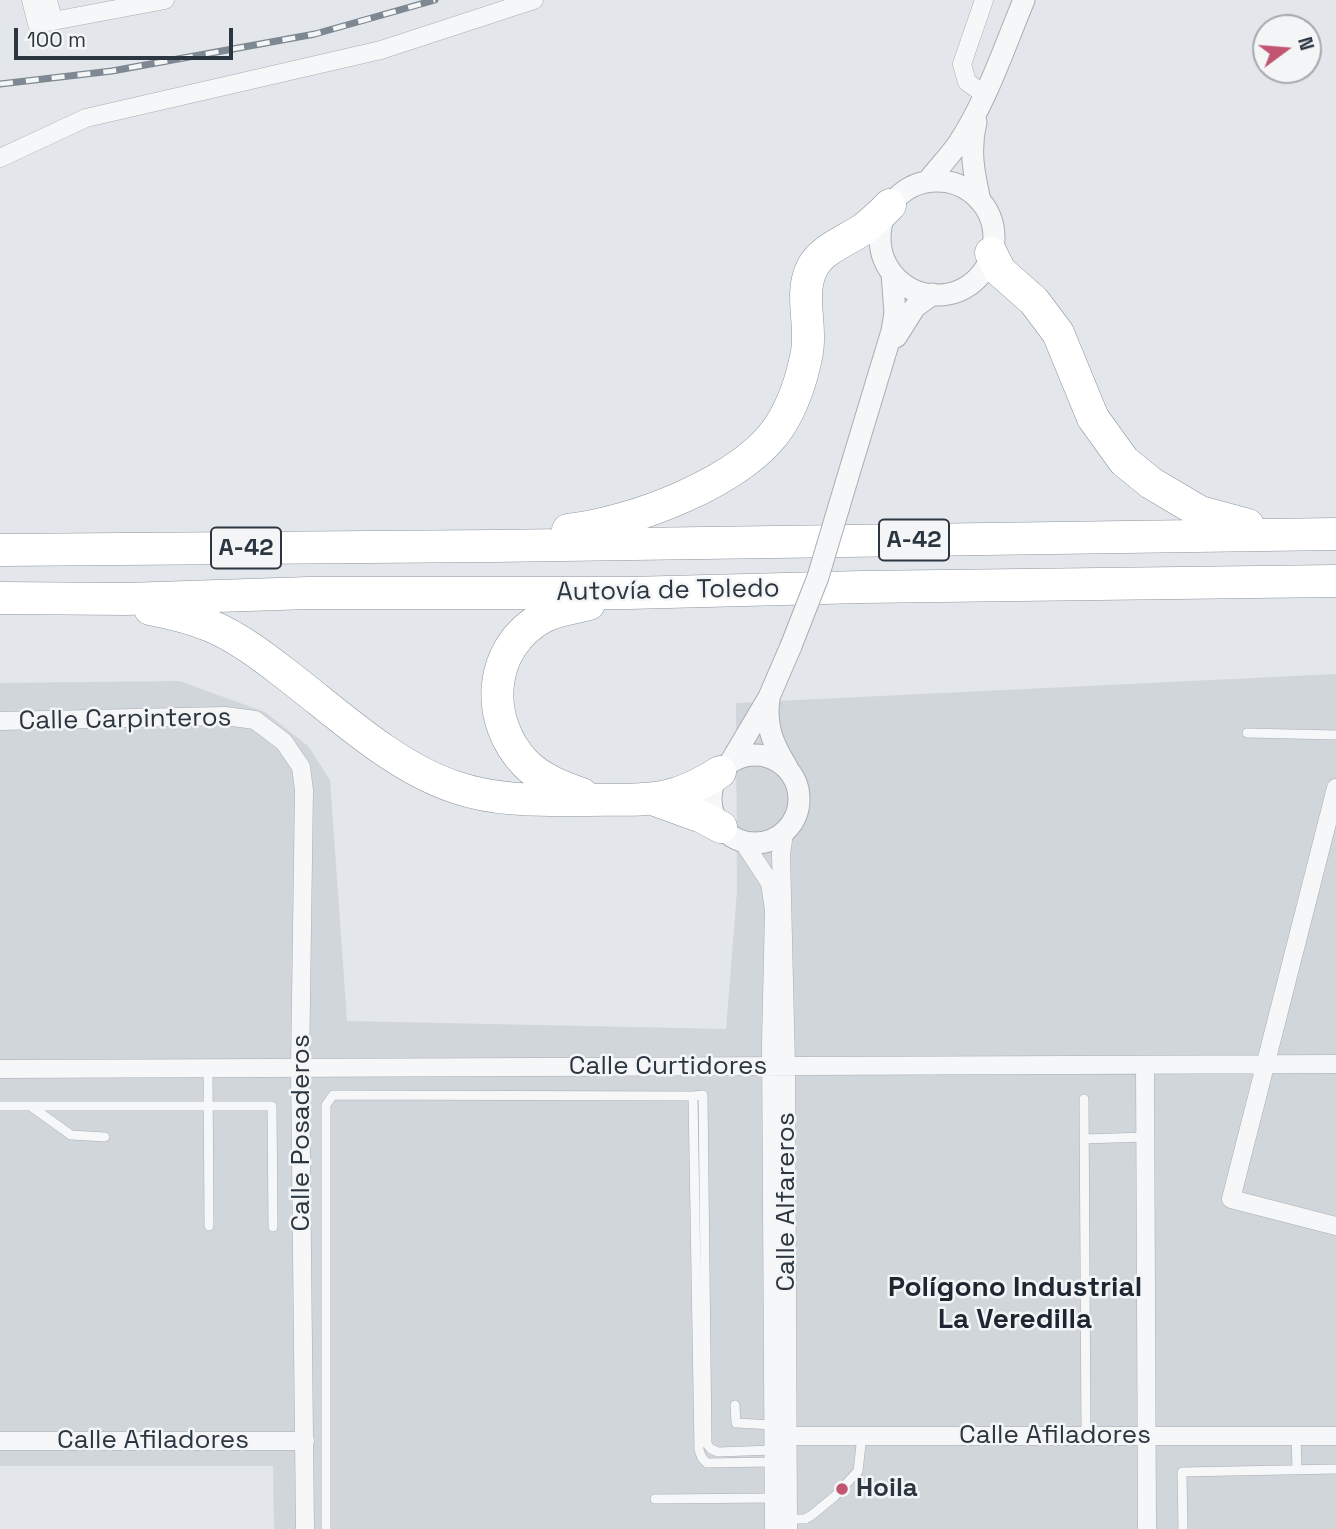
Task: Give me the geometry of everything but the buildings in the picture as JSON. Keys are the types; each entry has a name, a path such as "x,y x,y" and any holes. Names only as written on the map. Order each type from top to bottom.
{"highway":[{"path":"493,546 509,537 594,527 641,513 716,481 751,456 778,429 796,397 807,349 807,280 813,266 819,257 864,229 890,205"},
{"path":"991,253 1000,271 1034,301 1058,333 1093,418 1124,461 1151,483 1200,512 1290,535"},
{"name":"Autovía de Toledo","path":"0,550 1336,534"},
{"name":"Autovía de Toledo","path":"0,598 126,599 309,593 629,593 1336,581"},
{"path":"596,799 566,789 528,766 515,751 500,720 496,684 510,648 524,631 543,617 629,593"},
{"path":"126,599 142,607 212,626 254,650 395,757 454,787 483,796 516,800 655,800 684,792 725,766"},
{"path":"655,800 702,817 732,835"}],"street":[{"path":"31,0 37,23 53,20 80,8 165,0"},
{"path":"48,0 53,20"},
{"path":"0,158 86,118 381,50 534,0"},
{"path":"982,98 967,82 962,64 984,0"},
{"path":"927,182 959,142 982,98 1024,0"},
{"path":"892,273 915,290 933,294 955,292 974,281 987,264 993,232 980,201 972,164 972,146 982,98"},
{"path":"769,697 769,731 796,780 800,794 799,809 794,822 784,833 759,844 732,835 713,815 710,800 713,785 769,697 791,646 818,578 886,355 895,313 892,273 883,255 880,234 885,214 890,205 906,190 927,182 956,184 980,201"},
{"path":"886,355 915,307 933,294"},
{"name":"Calle Carpinteros","path":"0,721 225,716 255,720 284,742"},
{"name":"Calle Posaderos","path":"284,742 301,767 304,790 300,1068 305,1529"},
{"path":"725,766 745,755 760,754 774,758 787,767"},
{"path":"1336,788 1230,1199 1336,1226"},
{"name":"Calle Alfareros","path":"784,833 781,854 777,1442 774,1497 784,1526"},
{"name":"Calle Alfareros","path":"732,835 770,883 774,910 779,1067"},
{"name":"Calle Curtidores","path":"0,1069 1336,1065"},
{"path":"1145,1066 1147,1529"},
{"name":"Calle Afiladores","path":"777,1442 862,1436 1336,1436"},
{"name":"Calle Afiladores","path":"0,1441 305,1441"},
{"name":"Calle Alfareros","path":"777,1442 784,1526"}],"lane":[{"path":"1247,733 1336,735"},
{"path":"208,1069 209,1226"},
{"path":"326,1529 326,1105 333,1095 704,1095 707,1444 718,1451 777,1442"},
{"path":"693,1096 699,1450 707,1463 777,1442"},
{"path":"1084,1099 1086,1436"},
{"path":"0,1106 272,1106 272,1227"},
{"path":"31,1106 71,1135 105,1137"},
{"path":"1084,1139 1145,1137"},
{"path":"735,1405 736,1423 777,1442"},
{"path":"784,1526 812,1516 858,1471 862,1436"},
{"path":"1296,1436 1297,1469"},
{"path":"1183,1529 1182,1472 1336,1469"},
{"path":"655,1499 774,1497"}],"shaded area":[{"path":"1336,674 1336,1529 274,1529 273,1466 0,1466 0,683 179,681 265,712 308,746 330,780 347,1021 726,1029 737,891 736,703"}],"railway":[{"path":"0,84 112,71 315,34 435,0"}],"place":[{"name":"Hoila","path":"842,1489"}],"district":[{"name":"Polígono Industrial La Veredilla","path":"1015,1304"}]}
